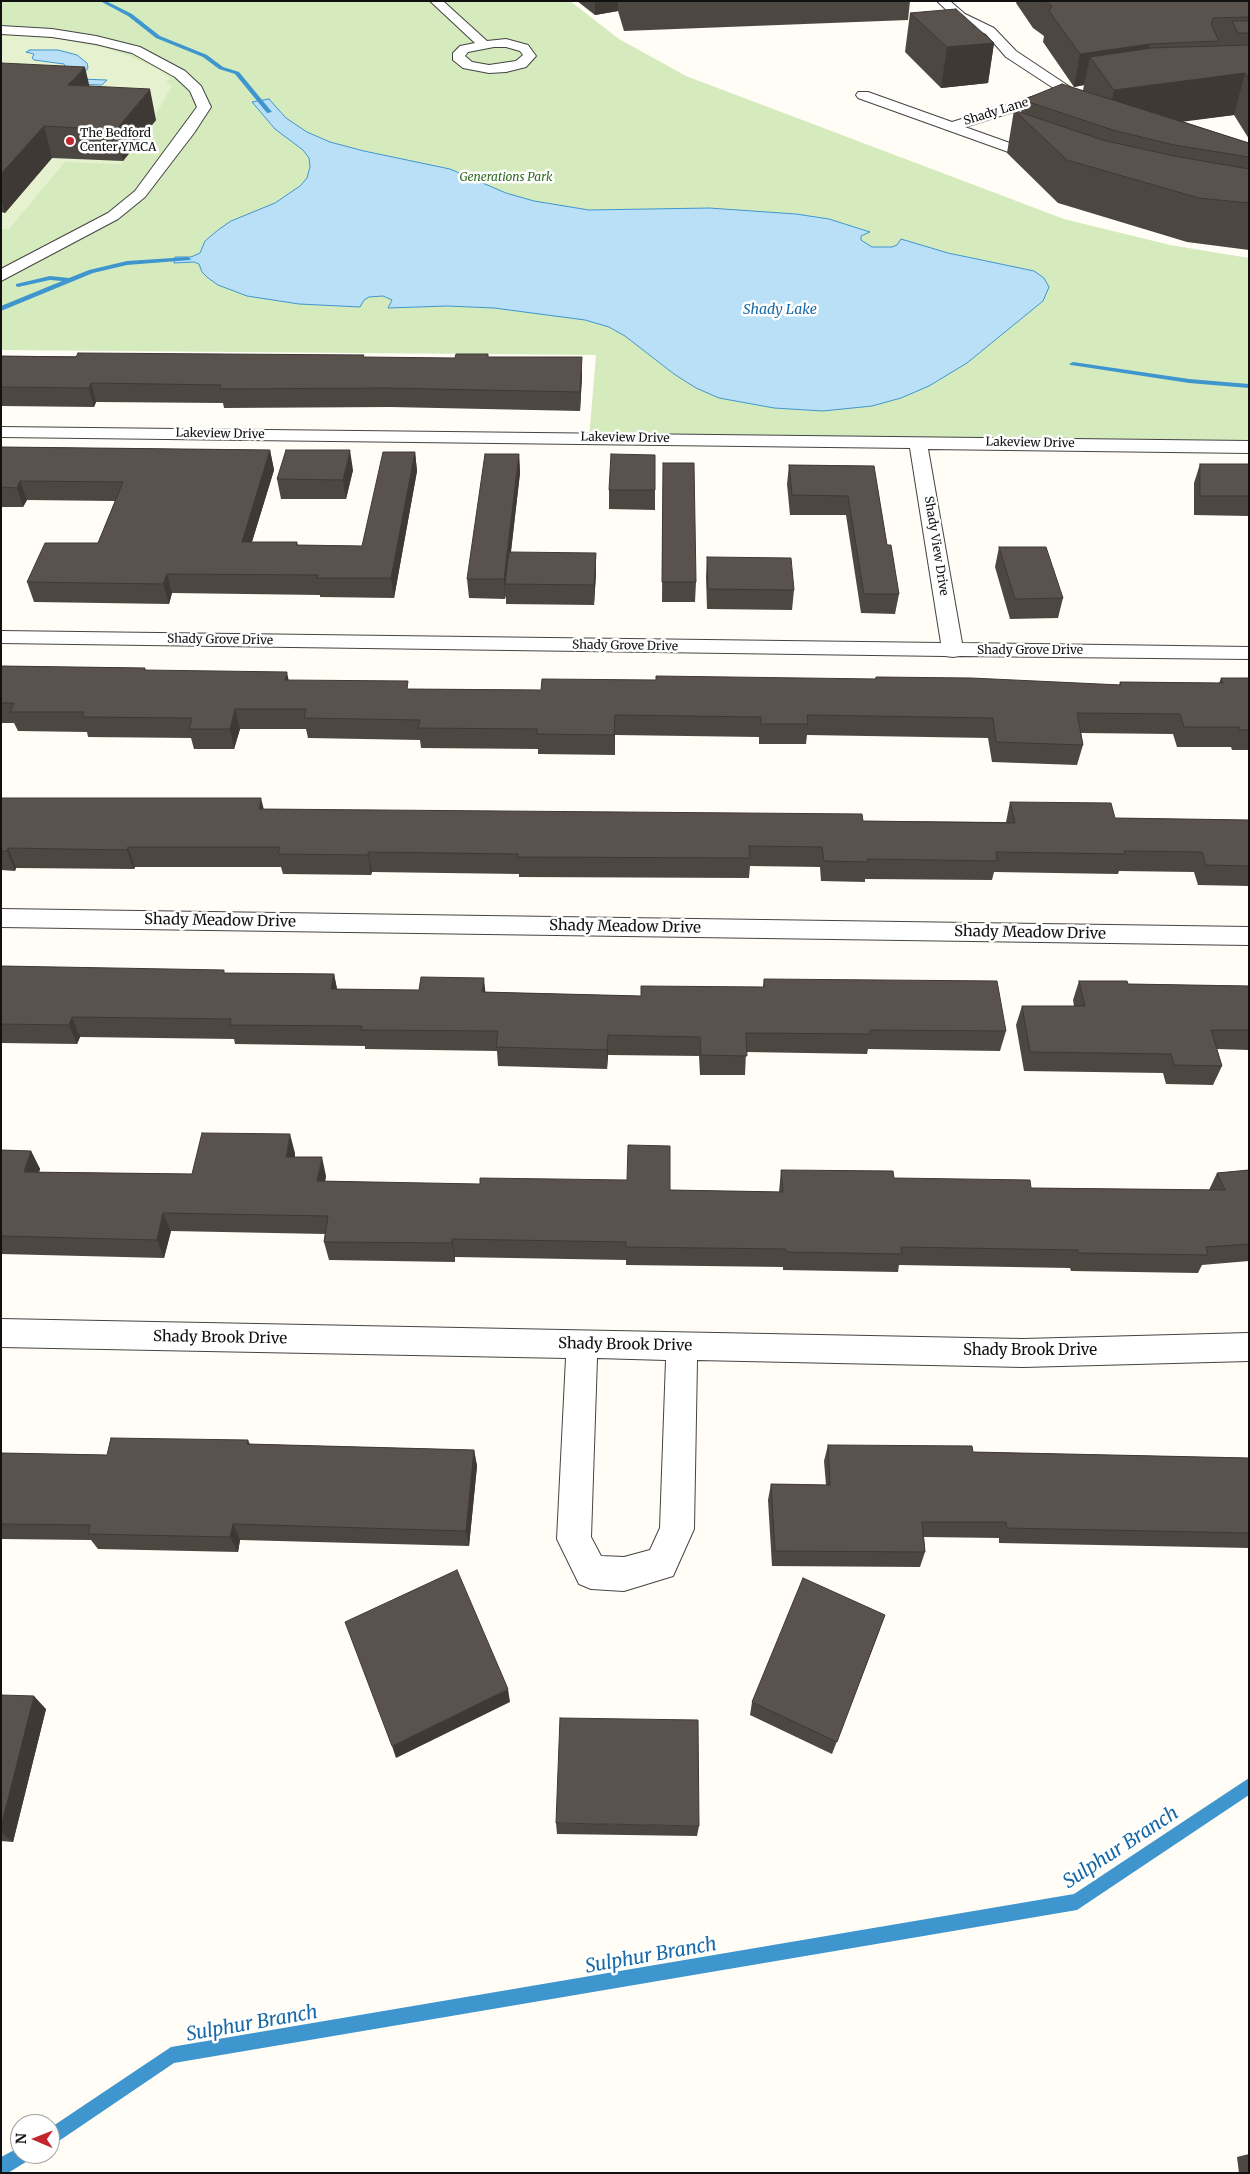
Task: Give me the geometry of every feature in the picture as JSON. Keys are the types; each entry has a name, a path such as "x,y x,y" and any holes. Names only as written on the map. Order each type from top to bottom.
{"street":[{"path":"436,1 483,44 516,45 528,52 530,56 521,64 489,69 468,65 458,57 459,53 464,49 483,44"},
{"name":"Shady Lane","path":"943,1 962,17 990,32 1011,54 1076,93 1043,98 951,126"},
{"name":"Shady Lane","path":"985,13 990,32"},
{"path":"1,30 69,36 136,50 180,74 196,90 204,107 189,130 140,194 113,216 1,276"},
{"name":"Shady Lane","path":"863,95 1054,164"},
{"name":"Lakeview Drive","path":"1,432 1249,447"},
{"name":"Shady View Drive","path":"918,442 953,651"},
{"name":"Shady Grove Drive","path":"1,637 953,651 1249,653"},
{"name":"Shady Meadow Drive","path":"1,918 1249,936"},
{"name":"Shady Brook Drive","path":"1,1333 1023,1353 1249,1347"},
{"path":"582,1344 574,1539 591,1572 624,1574 661,1564 677,1529 682,1346"}],"green space":[{"name":"Generations Park","path":"1,1 570,1 619,39 686,76 1064,219 1170,245 1249,258 1249,447 589,438 596,355 1,350"},
{"name":"The Bedford Center YMCA","path":"1,34 47,37 106,48 159,70 171,79 166,81 172,86 153,119 156,120 121,164 65,162 9,229 1,229"}],"water":[{"path":"30,50 58,50 77,55 87,63 88,68 80,79 107,80 102,85 70,84 64,64 34,60 32,58 34,54 26,52"},
{"name":"Shady Lake","path":"269,99 286,118 307,132 330,142 450,169 506,193 534,201 589,210 709,208 796,214 829,219 870,232 861,236 861,240 872,247 892,247 897,245 901,239 948,253 1034,271 1044,278 1049,287 1043,301 967,363 929,386 901,398 872,406 823,411 774,408 719,398 696,388 674,374 625,336 609,327 585,320 494,308 447,306 388,308 392,300 383,296 369,297 364,300 360,307 299,304 247,296 218,285 202,272 199,264 194,262 174,263 175,257 191,257 200,253 205,241 218,230 231,221 275,203 300,186 307,178 310,167 309,158 303,150 275,129 252,102"}],"building":[{"path":"1045,1 1249,1 1249,17 1213,18 1211,24 1219,41 1150,44 1080,54 1049,11 1052,6"},
{"path":"956,9 994,43 947,47 910,13"},
{"path":"1232,21 1249,21 1249,33 1238,33"},
{"path":"1249,45 1249,79 1245,73 1114,90 1090,57 1152,48"},
{"path":"1,63 85,67 68,85 150,89 116,130 44,126 1,174"},
{"path":"1062,84 1249,143 1249,157 1174,145 1113,130 1023,100"},
{"path":"1014,110 1102,140 1174,156 1249,169 1249,203 1199,198 1067,160"},
{"path":"78,353 364,355 363,357 455,358 456,354 488,354 488,357 582,357 580,392 387,388 220,389 221,385 91,383 89,388 1,387 1,356 76,357"},
{"path":"1,447 270,450 242,542 297,542 296,545 362,546 383,452 415,452 391,578 317,578 318,575 167,574 163,584 27,582 45,543 98,543 123,482 20,481 17,488 1,487"},
{"path":"286,450 350,450 343,480 277,479"},
{"path":"485,454 519,454 504,579 467,579"},
{"path":"611,454 655,455 655,490 609,490"},
{"path":"663,463 694,463 696,582 662,582"},
{"path":"1200,464 1249,464 1249,496 1200,496"},
{"path":"789,465 874,466 887,545 891,545 899,594 864,594 848,496 792,495"},
{"path":"999,547 1046,547 1063,598 1015,599"},
{"path":"509,552 596,553 594,585 505,584"},
{"path":"707,557 791,558 794,590 708,589"},
{"path":"1,666 287,672 285,680 408,681 407,689 541,690 542,679 656,680 656,676 876,679 876,677 971,678 1121,685 1120,682 1223,683 1221,678 1249,678 1249,730 1240,730 1239,727 1184,727 1180,714 1077,713 1083,745 996,742 993,718 807,715 808,724 761,724 761,717 615,715 614,735 537,734 537,729 418,728 420,720 304,718 306,709 235,709 230,729 189,729 192,718 82,717 84,712 10,712 14,703 1,703"},
{"path":"1,798 261,798 259,809 862,814 863,821 1015,823 1010,802 1111,803 1115,818 1249,820 1249,866 1206,865 1202,852 1124,851 1125,854 996,852 997,861 867,859 868,862 824,861 822,847 749,846 750,858 517,857 518,854 368,852 368,855 278,854 280,847 128,847 127,850 8,848 7,851 1,851"},
{"path":"1,966 224,970 224,973 334,974 331,989 419,990 421,977 484,978 482,992 641,996 641,986 764,987 764,979 997,981 1006,1031 870,1030 870,1034 746,1033 747,1056 701,1055 700,1037 608,1035 607,1050 496,1047 498,1031 361,1030 362,1026 230,1025 231,1019 72,1017 69,1025 1,1024"},
{"path":"1079,981 1127,981 1128,984 1249,986 1249,1030 1211,1030 1222,1066 1174,1065 1171,1054 1030,1052 1022,1006 1085,1006"},
{"path":"202,1133 290,1134 286,1157 322,1157 317,1181 480,1184 480,1178 627,1180 628,1145 670,1146 670,1190 783,1192 781,1170 893,1171 894,1178 1030,1180 1031,1188 1225,1190 1217,1173 1249,1170 1249,1244 1206,1247 1208,1255 1078,1253 1078,1250 901,1247 902,1254 786,1252 786,1249 626,1247 626,1242 452,1239 452,1243 324,1242 328,1216 163,1213 157,1240 1,1236 1,1150 31,1151 24,1172 192,1174"},
{"path":"111,1438 248,1440 247,1444 474,1450 466,1531 233,1524 230,1537 88,1534 90,1525 1,1524 1,1453 107,1455"},
{"path":"828,1445 972,1446 973,1452 1249,1458 1249,1533 1007,1528 1006,1522 922,1522 925,1552 775,1551 771,1484 830,1485"},
{"path":"457,1570 508,1689 392,1746 345,1622"},
{"path":"803,1578 885,1615 837,1742 752,1702"},
{"path":"1,1695 34,1696 1,1827"},
{"path":"560,1718 698,1720 699,1826 556,1823"}],"waterway":[{"path":"102,1 130,15 158,37 205,56 221,68 237,73 269,112"},
{"path":"1,309 91,271 127,263 188,259"},
{"path":"18,285 50,278 66,279"},
{"path":"1073,364 1189,381 1249,386"},
{"name":"Sulphur Branch","path":"60,2131 171,2055 1077,1902 1249,1786"},
{"name":"Sulphur Branch","path":"1,2167 10,2162"}],"place":[{"name":"The Bedford Center YMCA","path":"70,141"}]}
